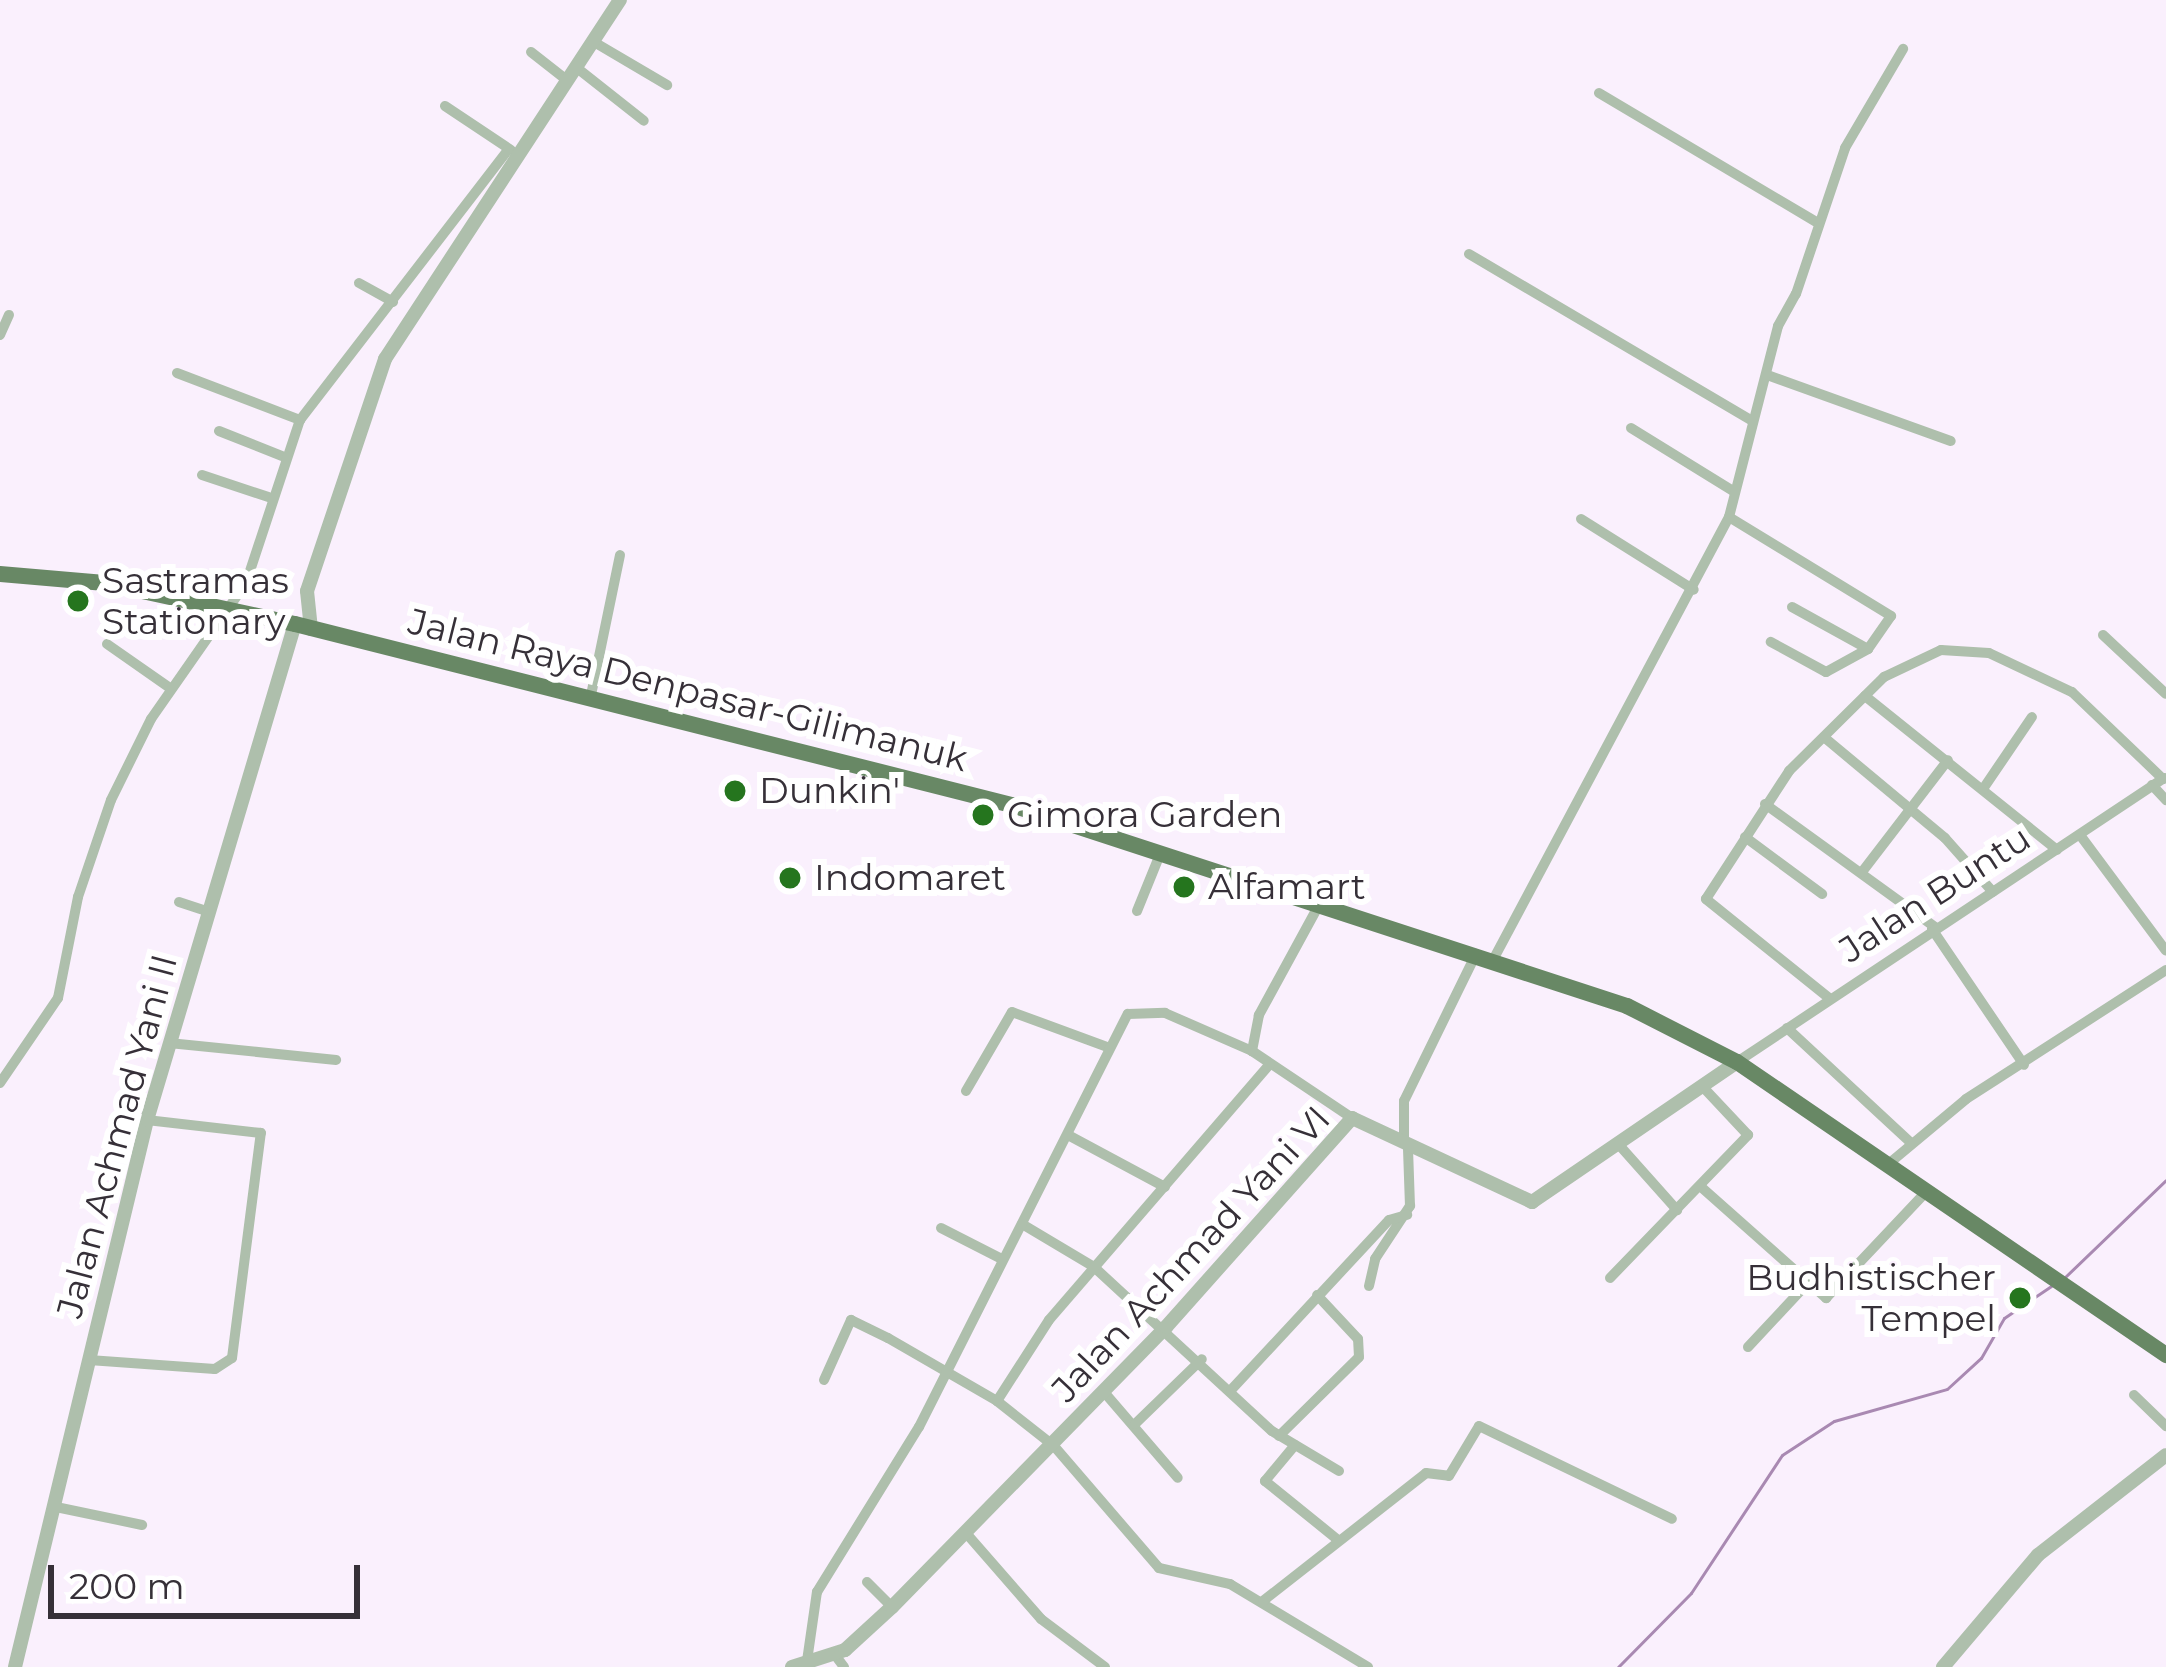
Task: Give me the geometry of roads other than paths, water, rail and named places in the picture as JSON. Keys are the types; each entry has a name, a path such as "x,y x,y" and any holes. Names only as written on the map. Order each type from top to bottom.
{"highway":[{"name":"Jalan Raya Denpasar-Gilimanuk","path":"0,574 56,575 294,625 1012,805 1651,1014 1737,1062 2166,1355"}],"street":[{"path":"0,1083 58,998 72,918 104,818 170,688 228,611 252,565 268,497 300,420 426,254 514,152 573,74 620,0"},
{"path":"594,42 667,85"},
{"path":"1370,1286 1376,1259 1402,1215 1414,1174 1401,1144 1404,1101 1694,590 1729,517 1752,421 1770,376 1778,326 1796,294 1816,222 1845,148 1903,49"},
{"path":"531,52 644,121"},
{"path":"1599,93 1816,222"},
{"path":"445,106 514,152"},
{"path":"294,625 368,399 442,265 514,152"},
{"path":"426,254 442,265"},
{"path":"1469,254 1752,421"},
{"path":"359,283 393,302"},
{"path":"0,335 9,315"},
{"path":"177,373 300,420"},
{"path":"1770,376 1951,441"},
{"path":"1631,428 1732,491"},
{"path":"219,431 282,456"},
{"path":"202,475 268,497"},
{"path":"1729,517 1889,613 1890,623 1868,649 1822,672 1771,642"},
{"path":"1581,518 1694,590"},
{"path":"590,700 620,555"},
{"path":"294,625 307,591"},
{"path":"1792,607 1868,649"},
{"name":"Jalan Achmad Yani II","path":"15,1667 147,1120 294,625"},
{"path":"2103,635 2166,694"},
{"path":"107,644 170,688"},
{"path":"1829,998 1756,934 1707,904 1765,804 1885,677 1941,650 1989,652 2072,692 2160,781 2166,800"},
{"path":"1865,696 2057,850"},
{"path":"1983,789 2032,717"},
{"path":"1826,738 1912,812 1993,892"},
{"path":"1862,872 1948,760"},
{"name":"Jalan Buntu","path":"1737,1062 2160,781"},
{"path":"1765,804 1934,928 2024,1065"},
{"path":"2080,836 2166,951"},
{"path":"1745,837 1822,894"},
{"path":"1136,911 1161,852"},
{"path":"179,902 209,912"},
{"path":"1252,1052 1259,1015 1320,903"},
{"path":"1886,1166 1911,1143 2166,970"},
{"path":"799,1664 817,1592 919,1427 1000,1258 1022,1224 1128,1014 1146,1010 1252,1052 1352,1118"},
{"path":"966,1091 1012,1012 1109,1048"},
{"path":"1787,1028 1911,1143"},
{"path":"169,1043 336,1060"},
{"name":"Jalan Achmad Yani VI","path":"799,1664 840,1661 1054,1446 1352,1118 1532,1202 1737,1062"},
{"path":"997,1401 1094,1267 1270,1064"},
{"path":"1610,1278 1749,1132 1702,1087"},
{"path":"89,1360 215,1370 232,1358 261,1133 147,1120"},
{"path":"1068,1135 1165,1186"},
{"path":"1620,1146 1676,1210"},
{"path":"1700,1186 1807,1284 1832,1297 1925,1193"},
{"path":"1232,1390 1318,1295 1402,1215"},
{"path":"1022,1224 1094,1267 1202,1359 1279,1436 1339,1471"},
{"path":"941,1228 1000,1258"},
{"path":"1748,1347 1807,1284"},
{"path":"1279,1436 1337,1387 1359,1357 1358,1339 1318,1295"},
{"path":"824,1380 851,1320 945,1369 997,1401 1054,1446 1159,1568 1263,1601 1368,1667"},
{"path":"1135,1424 1202,1359"},
{"path":"1104,1391 1178,1478"},
{"path":"2134,1395 2166,1426"},
{"path":"1263,1601 1426,1473 1449,1476 1479,1426 1672,1520"},
{"path":"1295,1444 1265,1481 1337,1539"},
{"path":"1943,1667 2038,1555 2166,1456"},
{"path":"56,1507 142,1526"},
{"path":"966,1533 1041,1619 1106,1667"},
{"path":"867,1582 892,1606"}],"waterway":[{"path":"2064,1278 2166,1180"},
{"path":"1618,1667 1691,1593 1782,1455 1834,1421 1947,1389 1981,1358 2004,1318 2051,1286"}],"place":[{"name":"Sastramas Stationary","path":"78,601"},
{"name":"Dunkin'","path":"735,791"},
{"name":"Gimora Garden","path":"983,815"},
{"name":"Indomaret","path":"790,878"},
{"name":"Alfamart","path":"1184,887"},
{"name":"Budhistischer Tempel","path":"2020,1298"}]}
